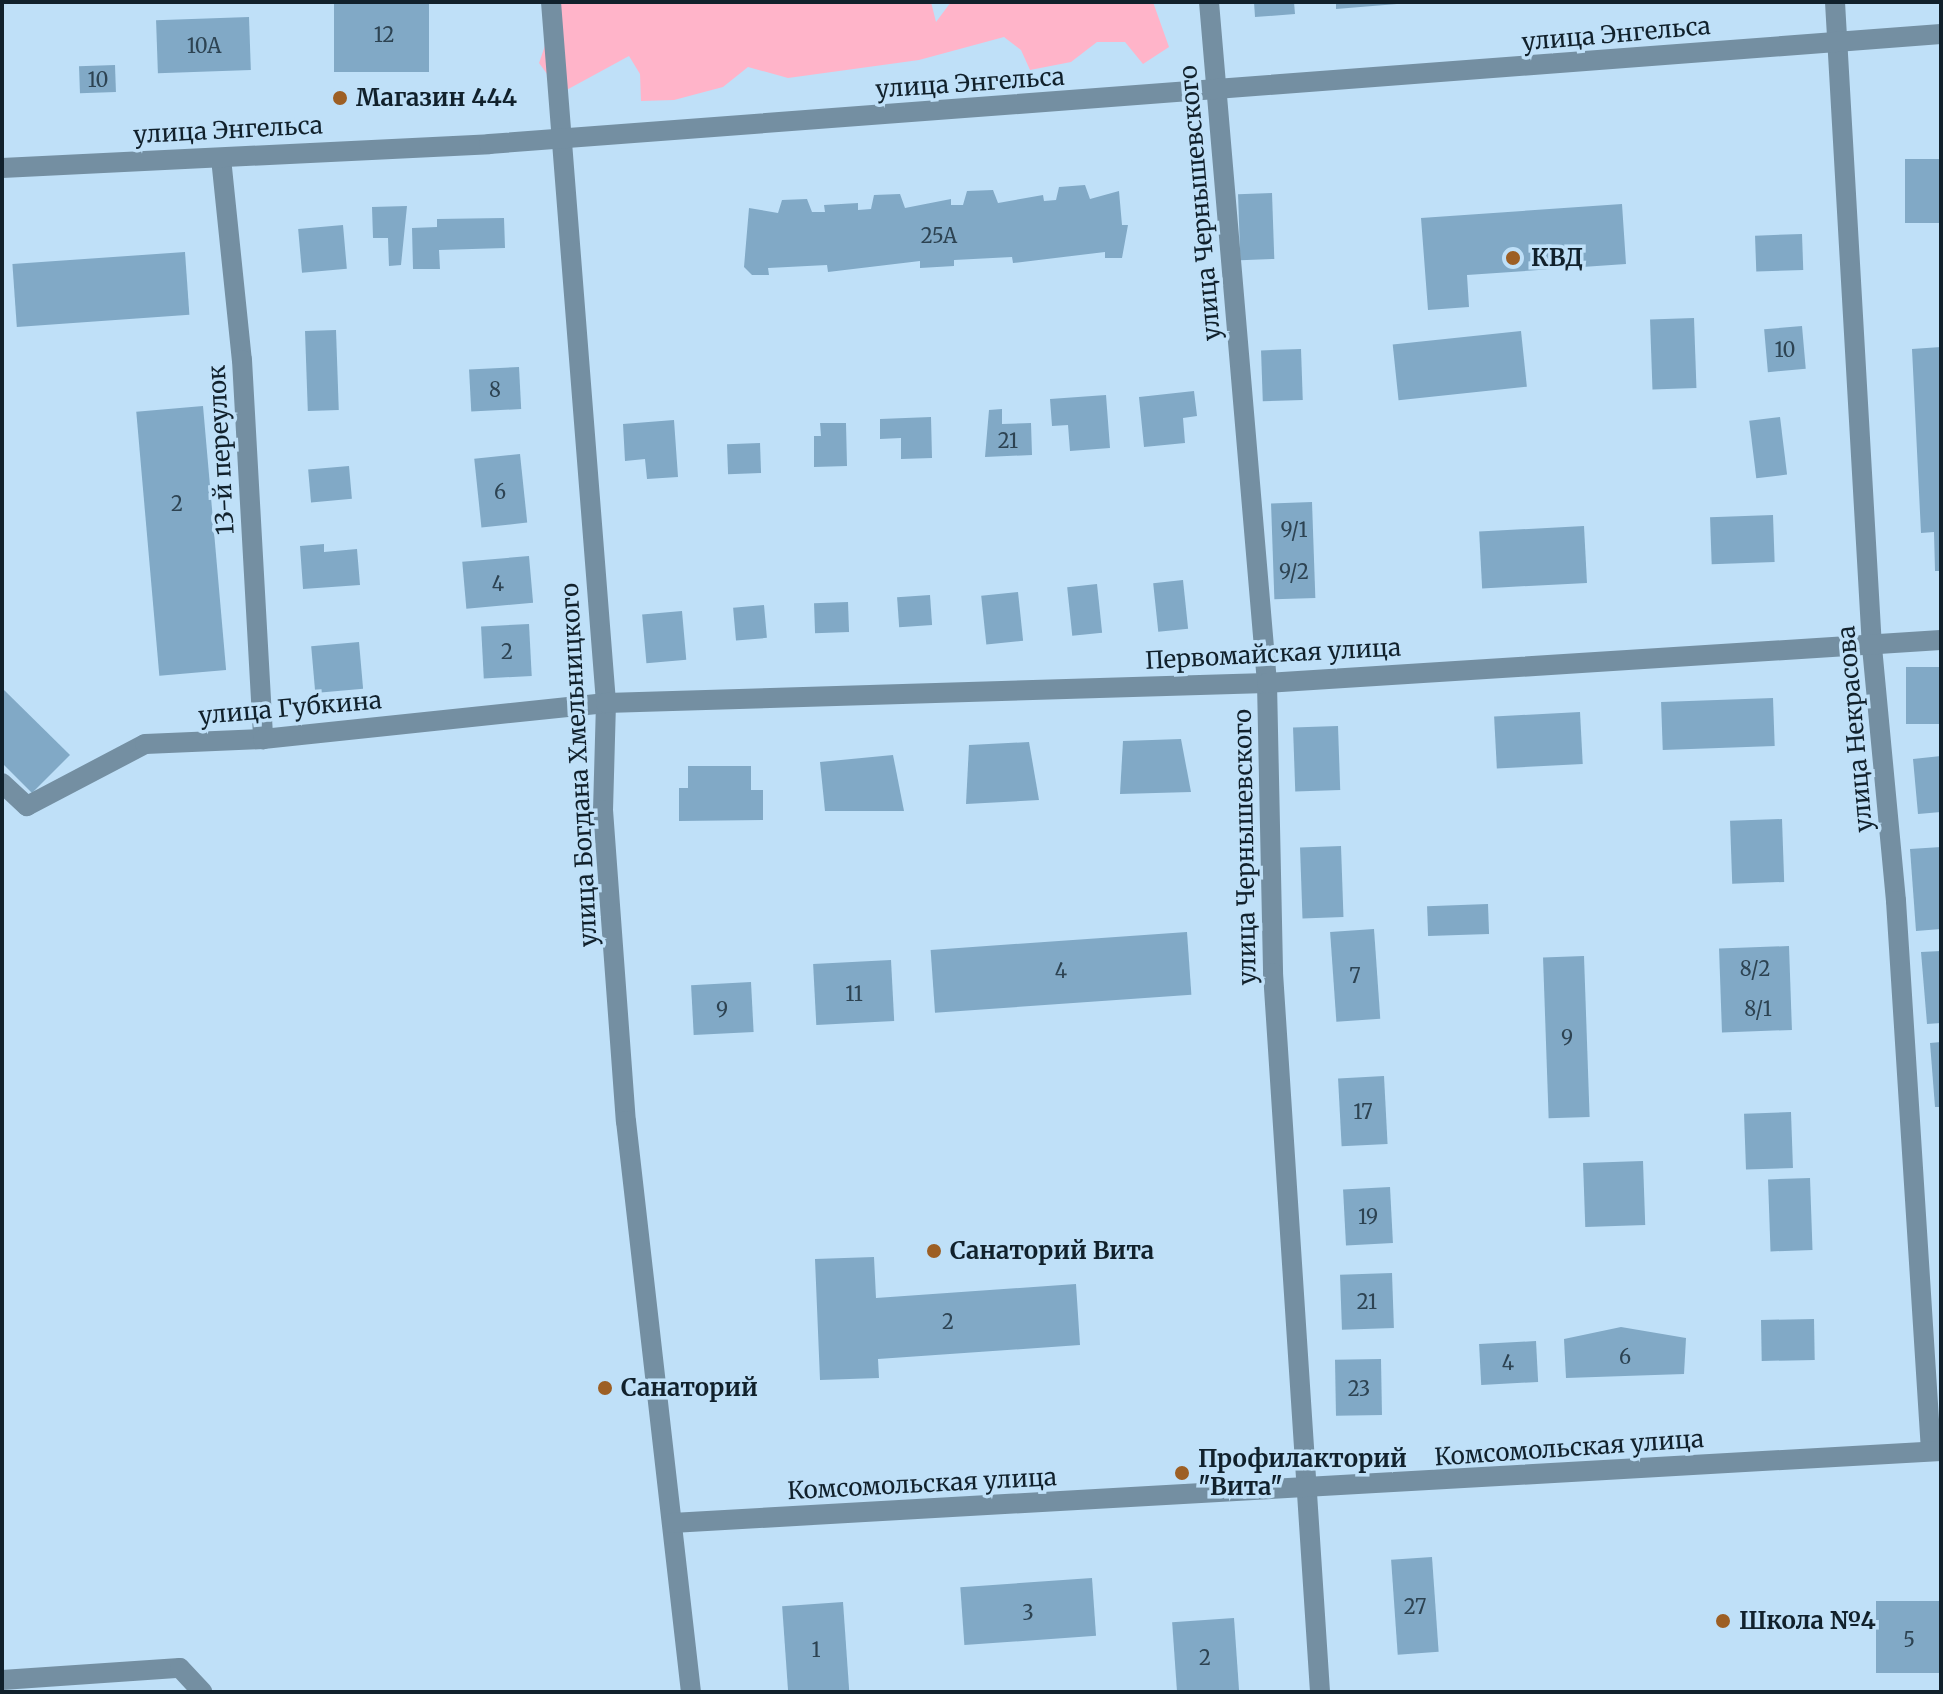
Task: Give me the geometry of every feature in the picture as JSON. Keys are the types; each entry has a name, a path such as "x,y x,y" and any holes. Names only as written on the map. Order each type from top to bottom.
{"street":[{"name":"улица Богдана Хмельницкого","path":"551,2 606,703 603,810 626,1121 691,1692"},
{"name":"улица Чернышевского","path":"1209,2 1267,683 1273,973 1320,1692"},
{"name":"улица Некрасова","path":"1835,2 1872,647 1896,901 1936,1451"},
{"name":"улица Энгельса","path":"2,168 560,138 1216,93 1941,34"},
{"name":"13-й переулок","path":"221,158 242,360 263,739"},
{"name":"Первомайская улица","path":"606,703 1267,683 1872,647 1941,640"},
{"name":"улица Губкина","path":"2,783 27,806 145,744 263,739 606,703"},
{"name":"Комсомольская улица","path":"672,1523 1309,1490 1936,1451"},
{"path":"2,1680 24,1685 180,1668 202,1692"}],"shaded area":[{"path":"560,2 931,2 936,22 951,2 1153,2 1169,47 1143,64 1125,42 1097,42 1071,62 1030,70 1021,50 1004,37 919,60 788,78 748,67 723,87 674,100 641,101 640,74 629,56 561,93 539,63"}],"building":[{"path":"334,2 429,2 429,72 334,72"},
{"path":"1254,2 1294,2 1295,14 1255,17"},
{"path":"1336,2 1397,2 1397,4 1336,9"},
{"path":"249,17 251,70 158,73 156,20"},
{"path":"115,65 116,92 80,93 79,66"},
{"path":"1905,159 1941,159 1941,223 1905,223"},
{"path":"1085,185 1090,199 1119,191 1122,225 1128,225 1122,258 1105,258 1105,252 1013,263 1012,257 954,260 954,266 920,268 920,261 828,272 827,265 768,268 769,275 752,275 744,267 749,208 778,213 782,200 807,199 812,212 825,212 824,205 858,203 858,210 871,209 874,195 900,194 905,208 951,199 951,205 963,205 967,191 993,190 998,203 1043,195 1044,201 1056,200 1059,187"},
{"path":"1272,193 1274,259 1240,260 1238,194"},
{"path":"1622,204 1626,264 1467,275 1469,307 1428,310 1421,218"},
{"path":"407,206 401,265 389,266 388,238 373,238 372,207"},
{"path":"504,218 505,248 439,250 440,269 413,269 412,228 437,227 437,219"},
{"path":"343,225 347,269 302,273 298,229"},
{"path":"1802,234 1803,270 1756,272 1755,236"},
{"path":"185,252 189,315 17,327 12,264"},
{"path":"1694,318 1696,388 1652,389 1650,320"},
{"path":"1802,326 1806,369 1768,372 1764,329"},
{"path":"336,330 339,410 308,411 305,331"},
{"path":"1521,331 1527,387 1399,400 1393,344"},
{"path":"1941,347 1941,571 1935,571 1934,532 1921,533 1912,349"},
{"path":"1301,349 1303,400 1263,401 1261,350"},
{"path":"519,367 521,409 471,412 469,370"},
{"path":"1194,391 1197,416 1183,418 1185,443 1144,447 1139,397"},
{"path":"1106,395 1110,448 1070,451 1068,425 1052,426 1050,399"},
{"path":"203,406 226,670 159,676 136,412"},
{"path":"1002,409 1002,424 1031,423 1032,455 985,457 989,410"},
{"path":"931,417 932,458 901,459 901,438 880,439 880,419"},
{"path":"1780,417 1787,475 1756,478 1749,421"},
{"path":"674,420 678,477 647,479 645,459 625,461 623,424"},
{"path":"820,423 846,423 847,466 814,467 814,436 821,436"},
{"path":"760,443 761,473 728,474 727,444"},
{"path":"520,454 527,523 481,527 474,459"},
{"path":"349,466 352,499 311,502 308,470"},
{"path":"1312,502 1315,598 1274,599 1271,503"},
{"path":"1773,515 1775,562 1712,564 1710,517"},
{"path":"1584,526 1587,583 1482,588 1479,531"},
{"path":"324,544 324,552 357,549 360,585 303,589 300,546"},
{"path":"529,556 533,603 466,609 462,562"},
{"path":"1183,580 1188,629 1158,632 1153,583"},
{"path":"1097,584 1102,633 1072,636 1067,587"},
{"path":"1018,592 1023,641 986,645 981,596"},
{"path":"930,595 932,625 899,627 897,597"},
{"path":"848,602 849,632 815,633 814,603"},
{"path":"764,605 767,638 736,641 733,608"},
{"path":"682,611 686,660 646,663 642,614"},
{"path":"529,624 532,676 484,678 481,627"},
{"path":"359,642 363,689 315,693 311,646"},
{"path":"1906,667 1941,667 1941,724 1906,724"},
{"path":"2,688 70,755 32,793 2,763"},
{"path":"1773,698 1775,746 1663,750 1661,702"},
{"path":"1580,712 1583,764 1497,768 1494,717"},
{"path":"1338,726 1340,790 1295,792 1293,728"},
{"path":"1181,739 1191,792 1120,794 1123,741"},
{"path":"1029,742 1039,800 966,804 969,745"},
{"path":"893,755 904,811 825,811 820,762"},
{"path":"1941,756 1941,812 1918,814 1913,759"},
{"path":"688,766 751,766 751,790 763,790 763,820 679,821 679,788 688,788"},
{"path":"1782,819 1784,882 1732,884 1730,821"},
{"path":"1341,846 1343,917 1303,918 1300,847"},
{"path":"1941,847 1941,929 1916,931 1910,849"},
{"path":"1488,904 1489,934 1428,936 1427,906"},
{"path":"1374,929 1380,1019 1336,1022 1330,932"},
{"path":"1187,932 1191,995 935,1013 931,950"},
{"path":"1789,946 1792,1030 1722,1032 1719,948"},
{"path":"1941,951 1941,1023 1927,1024 1921,952"},
{"path":"1584,956 1590,1117 1549,1118 1543,957"},
{"path":"891,960 894,1021 816,1025 813,964"},
{"path":"751,982 754,1032 694,1035 691,985"},
{"path":"1941,1042 1941,1107 1935,1107 1930,1043"},
{"path":"1384,1076 1388,1144 1342,1146 1338,1078"},
{"path":"1791,1112 1793,1168 1746,1170 1744,1114"},
{"path":"1643,1161 1645,1225 1585,1227 1583,1163"},
{"path":"1810,1178 1813,1250 1771,1251 1768,1179"},
{"path":"1390,1187 1393,1243 1346,1245 1343,1189"},
{"path":"874,1257 876,1298 1076,1284 1080,1345 878,1359 879,1378 820,1380 815,1259"},
{"path":"1392,1273 1394,1328 1342,1330 1340,1275"},
{"path":"1814,1319 1815,1360 1762,1361 1761,1320"},
{"path":"1621,1327 1686,1338 1684,1374 1566,1378 1564,1339"},
{"path":"1536,1341 1538,1382 1481,1385 1479,1344"},
{"path":"1381,1359 1382,1415 1336,1416 1335,1360"},
{"path":"1432,1557 1439,1652 1398,1655 1391,1560"},
{"path":"1092,1578 1096,1636 964,1645 960,1587"},
{"path":"1876,1601 1941,1601 1941,1673 1876,1673"},
{"path":"843,1602 849,1692 788,1692 782,1606"},
{"path":"1234,1618 1239,1692 1177,1692 1172,1622"}],"place":[{"name":"Магазин 444","path":"340,98"},
{"name":"КВД","path":"1513,258"},
{"name":"Санаторий Вита","path":"934,1251"},
{"name":"Санаторий","path":"605,1388"},
{"name":"Профилакторий \"Вита\"","path":"1182,1473"},
{"name":"Школа №4","path":"1723,1621"}]}
